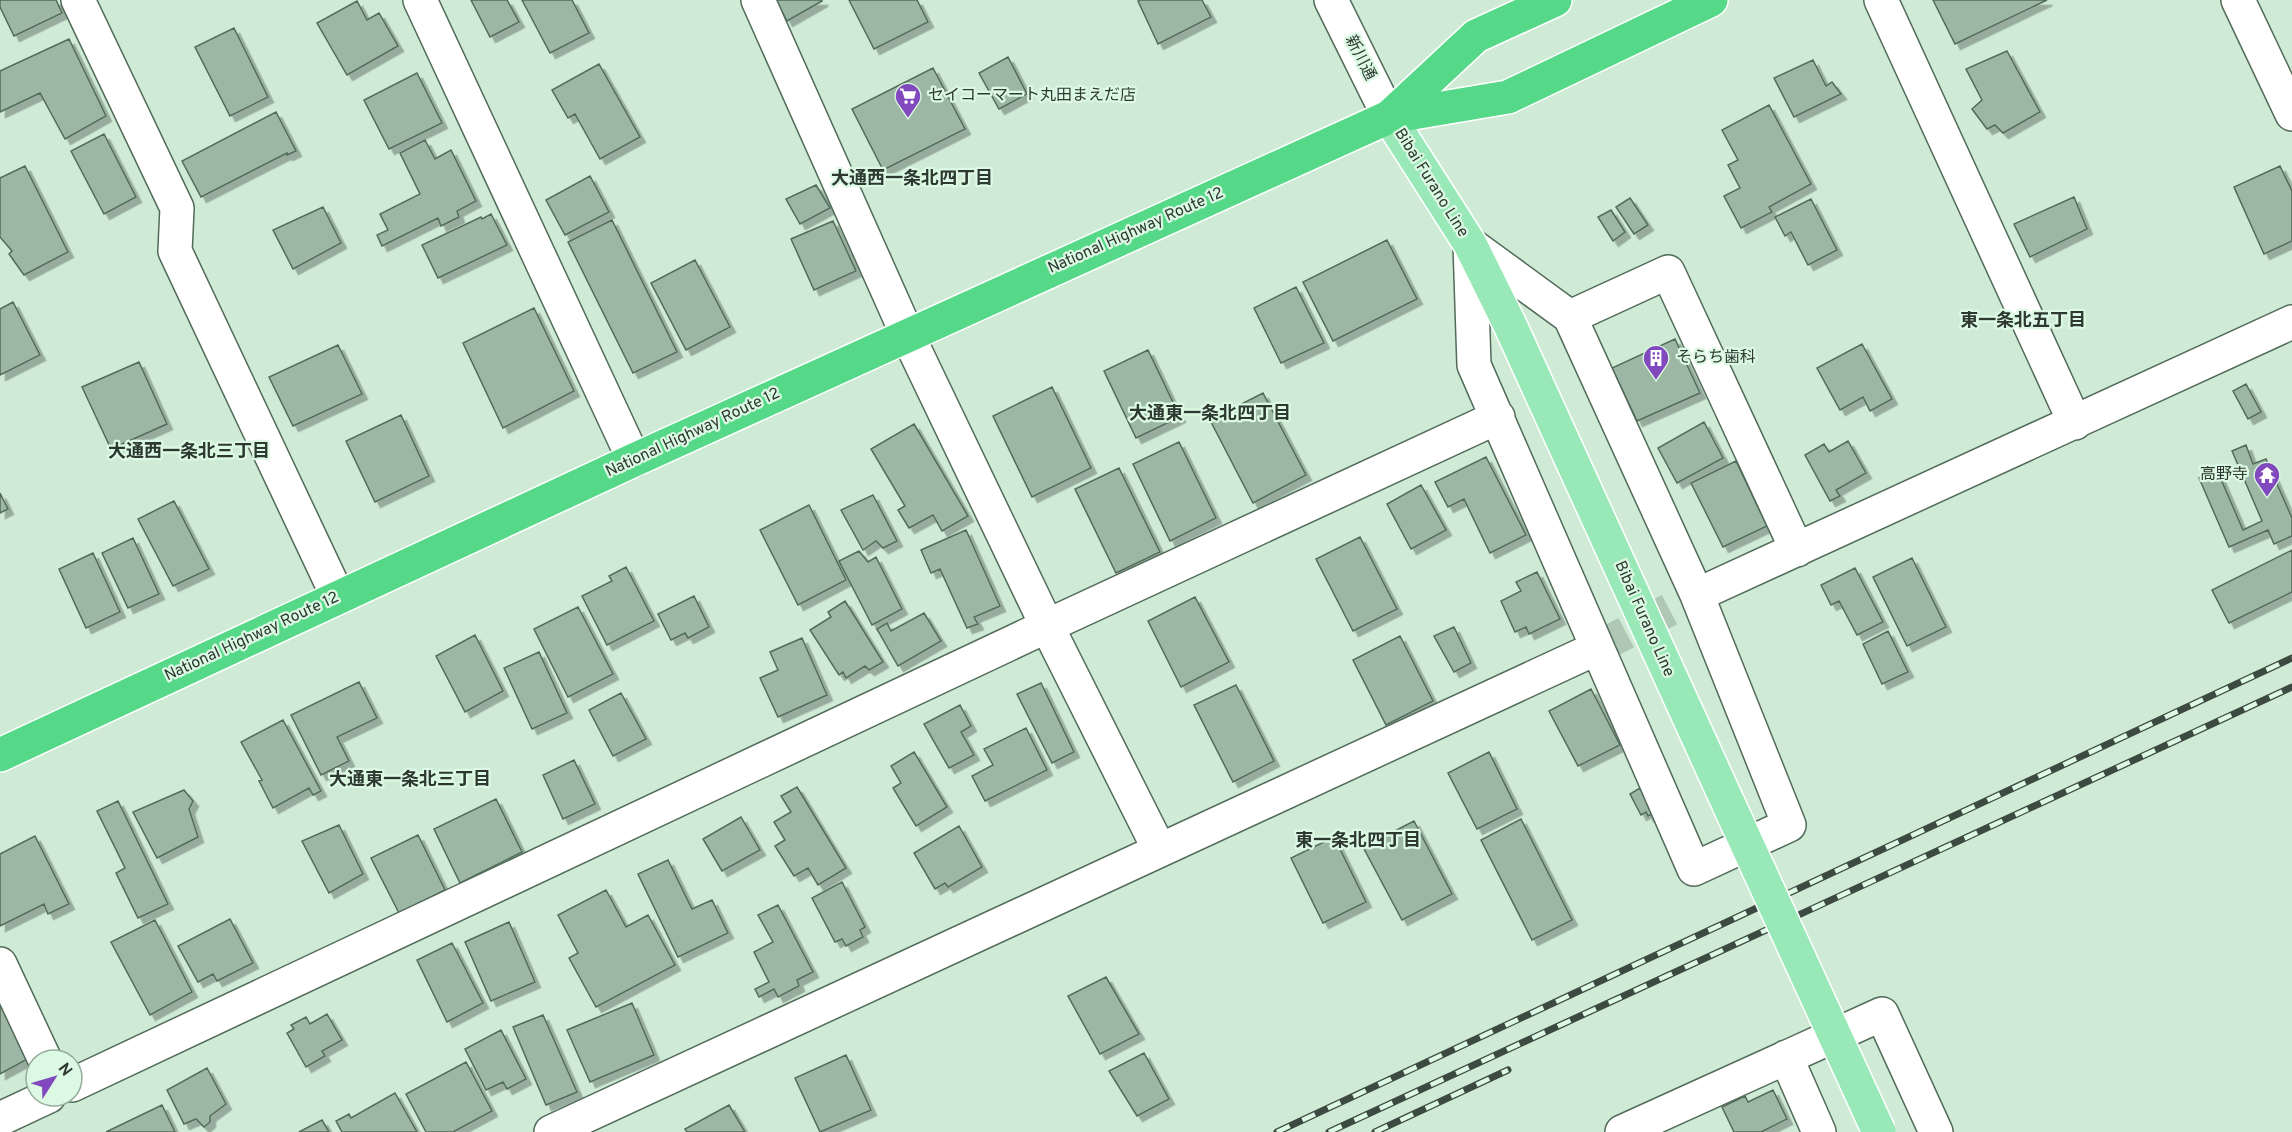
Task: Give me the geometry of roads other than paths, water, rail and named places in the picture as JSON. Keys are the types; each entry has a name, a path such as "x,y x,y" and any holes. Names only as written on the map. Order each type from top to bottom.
{"highway":[{"name":"National Highway Route 12","path":"1389,117 1476,36 1555,0"},
{"name":"National Highway Route 12","path":"0,755 908,334 1389,117 1508,97 1711,0"}],"main road":[{"name":"Bibai Furano Line","path":"1389,117 1470,244 1510,325 1879,1132"}],"street":[{"path":"78,0 177,208 175,251 338,597"},
{"path":"420,0 634,460"},
{"path":"758,0 908,334 1047,626 1159,849"},
{"name":"新川通","path":"1331,0 1389,117"},
{"path":"1881,0 2075,423"},
{"path":"2238,0 2292,114"},
{"path":"1470,244 1570,317 1697,595 1789,825 1694,869 1474,365 1470,244"},
{"path":"1570,317 1668,272 1797,550"},
{"path":"1697,595 2292,322"},
{"path":"84,1079 1047,626 1498,417"},
{"path":"551,1132 1597,648"},
{"path":"0,964 39,1048"},
{"path":"1622,1132 1882,1014 1936,1132"},
{"path":"1786,1058 1819,1132"},
{"path":"0,1119 24,1108"}],"tunnel":[{"path":"1597,648 1697,595"}],"railway":[{"path":"1277,1132 2292,658"},
{"path":"1329,1132 2292,687"},
{"path":"1375,1132 1508,1070"}],"place":[{"name":"セイコーマート丸田まえだ店","path":"908,119"},
{"name":"そらち歯科","path":"1656,381"},
{"name":"高野寺","path":"2267,498"}],"district":[{"name":"大通西一条北四丁目","path":"912,179"},
{"name":"東一条北五丁目","path":"2023,321"},
{"name":"大通東一条北四丁目","path":"1210,414"},
{"name":"大通西一条北三丁目","path":"189,452"},
{"name":"大通東一条北三丁目","path":"410,780"},
{"name":"東一条北四丁目","path":"1358,841"}]}
